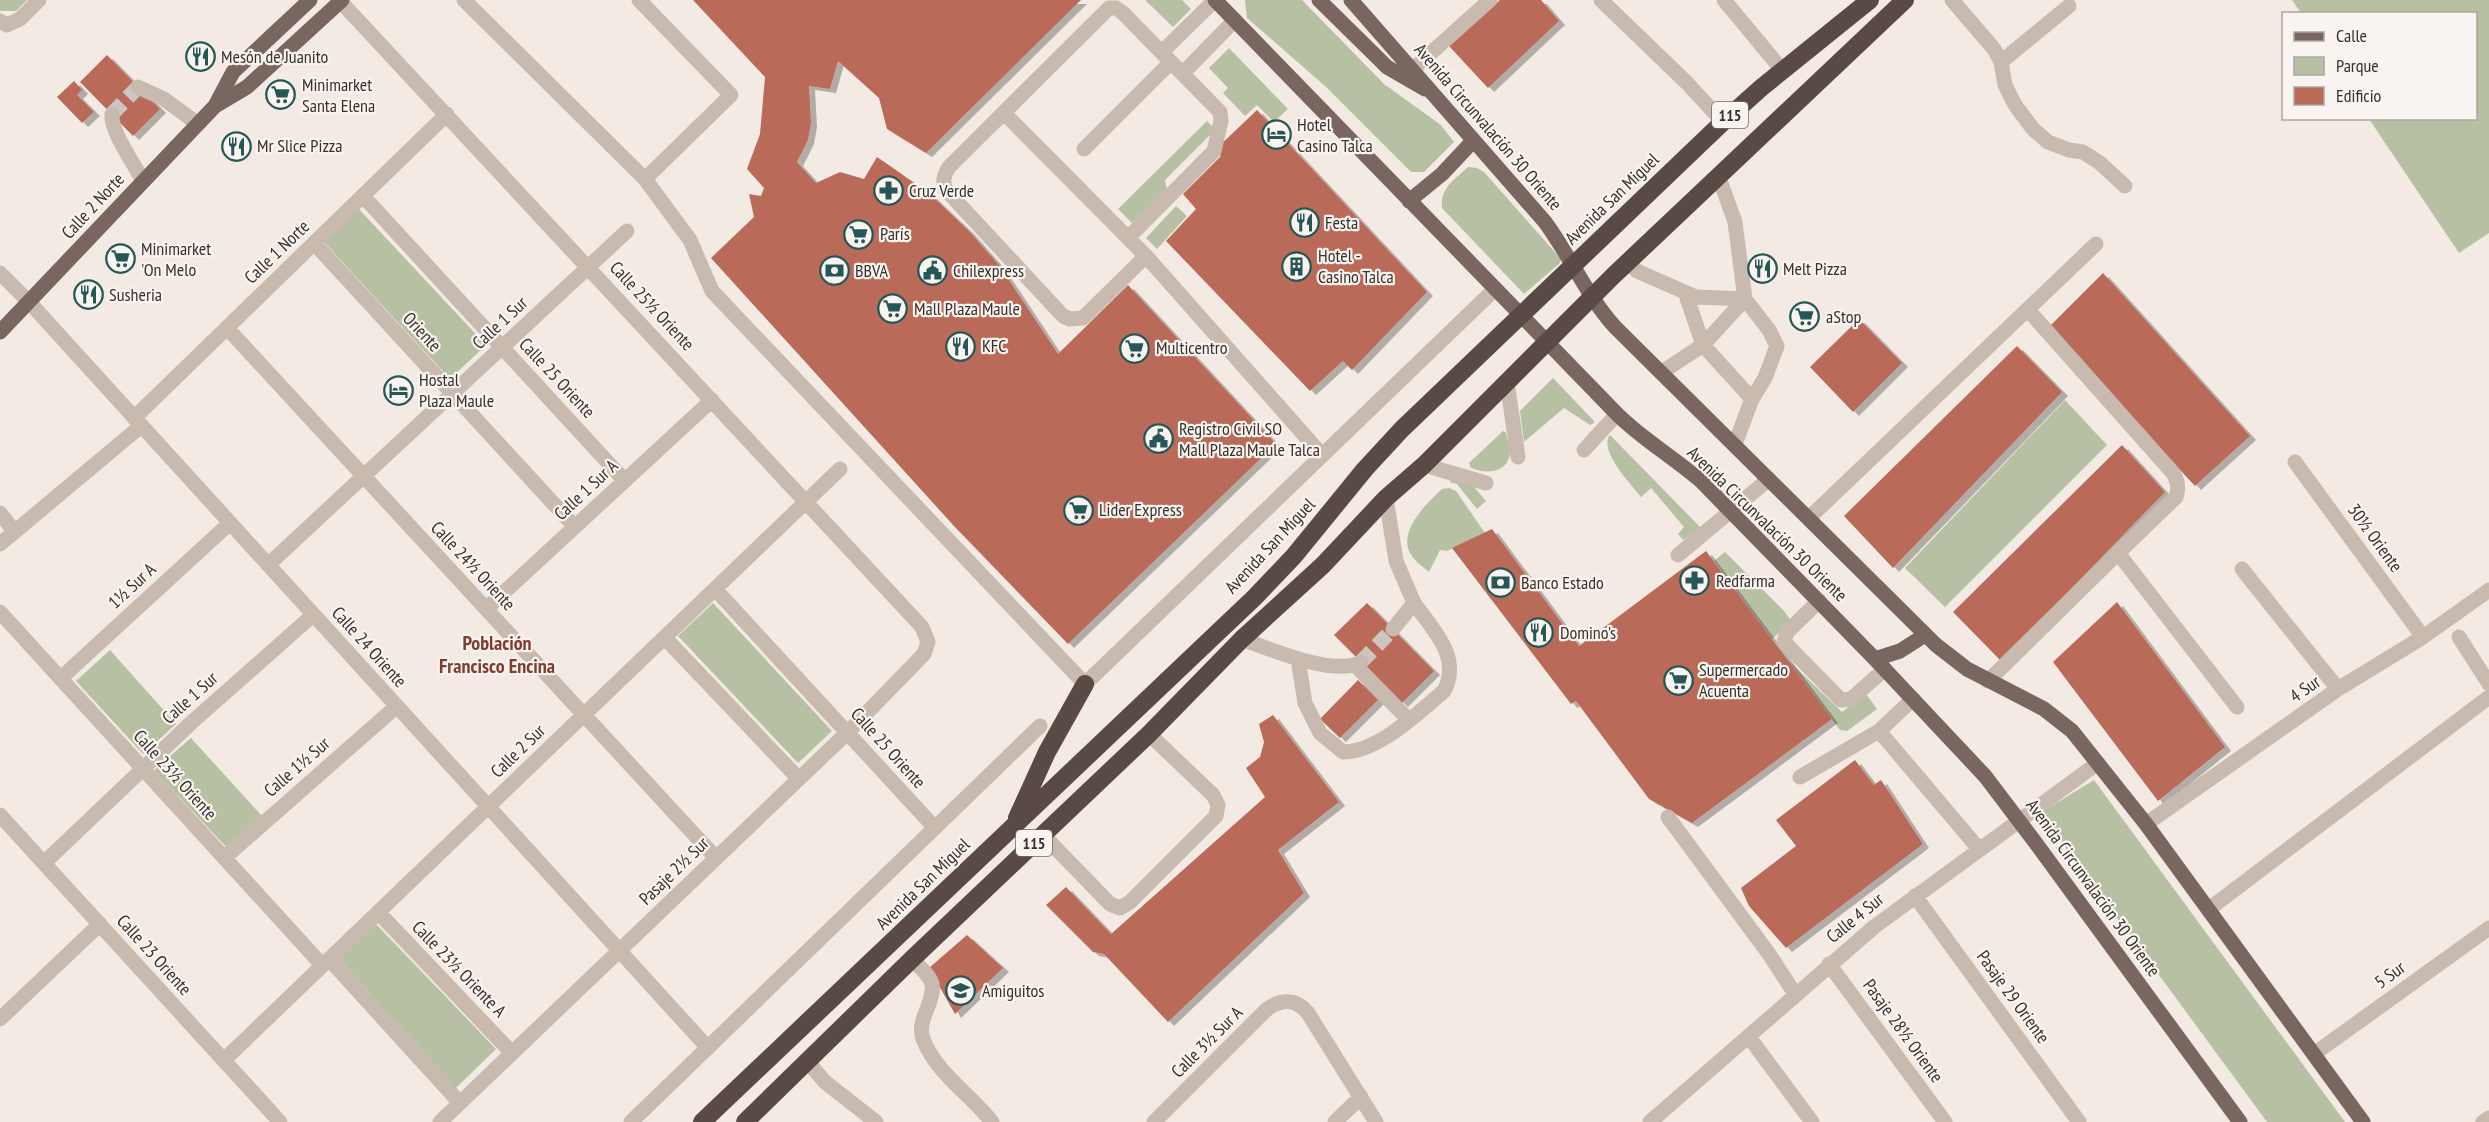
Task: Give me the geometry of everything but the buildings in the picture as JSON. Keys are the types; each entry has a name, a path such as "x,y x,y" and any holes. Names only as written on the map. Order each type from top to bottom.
{"highway":[{"name":"Avenida San Miguel","path":"702,1122 1274,577 1313,534 1383,448 1574,264 1723,122 1782,70 1869,0"},
{"name":"115","path":"745,1122 912,959 1149,734 1242,639 1323,565 1386,498 1424,465 1627,262 1905,0"},
{"path":"1013,827 1047,752 1086,684"}],"main road":[{"name":"Calle 2 Norte","path":"0,332 215,106 233,72 310,0"},
{"name":"Avenida Circunvalación 30 Oriente","path":"1215,0 1617,414 1644,440 1686,468 1732,512 1965,754 2019,819 2240,1122"},
{"path":"1319,0 1387,67 1431,92"},
{"name":"Avenida Circunvalación 30 Oriente","path":"1352,0 1545,222 1574,264 1600,310 1925,635 1947,655 1988,681 2044,709 2059,720 2098,763 2209,909 2363,1122"},
{"name":"Calle 2 Norte","path":"215,106 248,87 341,1"},
{"path":"1409,201 1442,174 1473,141"},
{"path":"1880,664 1925,635"}],"street":[{"path":"3,23 20,19 39,0"},
{"path":"464,0 645,179 690,240 712,291 1086,684"},
{"path":"639,0 731,95 645,179"},
{"path":"1084,149 1215,0"},
{"path":"1412,70 1490,0"},
{"path":"1601,0 1687,83 1723,122"},
{"path":"1724,0 1782,70"},
{"path":"1952,0 1994,49 2001,62 2005,85 2015,105 2033,129 2048,142 2069,150 2083,152 2100,163 2125,186"},
{"name":"Calle 25½ Oriente","path":"341,1 807,501 922,627 928,642"},
{"path":"2001,62 2068,6"},
{"path":"1128,238 1214,151 1218,142 1221,121 1220,112 1183,73 1123,13 1110,8 949,167 944,174 943,183 946,190 1063,316 1070,319 1083,318 1146,256"},
{"path":"1183,73 1235,20"},
{"path":"138,87 164,99 198,124"},
{"path":"1004,113 1146,256 1322,455"},
{"path":"112,114 111,120 115,130 143,181"},
{"name":"Calle 1 Norte","path":"0,544 138,422 227,328 447,114"},
{"path":"1718,175 1736,222 1745,299 1777,346 1765,378 1752,399 1735,444"},
{"name":"Calle 25 Oriente","path":"363,196 625,481"},
{"name":"Calle 1 Sur","path":"268,565 627,231"},
{"name":"Oriente","path":"314,243 575,527"},
{"path":"1809,518 2029,311 2096,244"},
{"path":"1627,262 1637,272 1696,297 1745,299"},
{"name":"Calle 24 Oriente","path":"0,273 30,303 708,1048"},
{"name":"Avenida San Miguel","path":"1086,684 1495,289"},
{"path":"1685,292 1703,345 1752,399"},
{"path":"1662,372 1703,345 1745,299"},
{"path":"1988,681 2176,496 2178,489 2173,473 2029,311"},
{"name":"Calle 24½ Oriente","path":"227,328 716,858"},
{"path":"1507,382 1518,457"},
{"name":"Calle 1 Sur A","path":"486,609 712,400"},
{"path":"1584,450 1617,414"},
{"name":"30½ Oriente","path":"2295,462 2423,637"},
{"path":"1424,465 1486,483"},
{"name":"Calle 2 Sur","path":"224,1060 840,469"},
{"path":"1678,555 1769,479"},
{"path":"1298,659 1305,703 1320,733 1343,752 1357,752 1388,736 1443,691 1449,682 1450,670 1446,649 1414,603 1396,561 1386,498"},
{"path":"0,513 14,531"},
{"name":"1½ Sur A","path":"61,678 230,523"},
{"path":"2118,553 2237,707"},
{"path":"2242,569 2338,689"},
{"name":"Calle 25 Oriente","path":"715,589 935,828"},
{"name":"4 Sur","path":"2146,824 2338,689 2423,637 2489,590"},
{"path":"1819,601 1787,632 1784,642 1840,700 1851,699 1880,664"},
{"path":"1393,629 1414,603"},
{"name":"Calle 23½ Oriente","path":"0,612 224,858 326,962"},
{"name":"Calle 1 Sur","path":"44,863 143,769 313,615"},
{"path":"2458,637 2489,684"},
{"path":"665,638 798,778"},
{"path":"1242,639 1311,663 1358,664 1408,719"},
{"name":"Pasaje 2½ Sur","path":"440,1122 848,732 924,654 928,642"},
{"path":"2209,909 2489,698"},
{"path":"1800,777 1879,731 1913,699"},
{"name":"Calle 1½ Sur","path":"224,858 397,706"},
{"name":"Avenida San Miguel","path":"632,1122 1040,726"},
{"path":"1879,731 1979,849"},
{"path":"1043,835 1110,903 1120,908 1130,902 1216,816 1218,805 1213,795 1149,734"},
{"name":"Calle 4 Sur","path":"1660,1119 1829,964 1915,896 2098,763"},
{"name":"Calle 23 Oriente","path":"0,814 280,1122"},
{"path":"1668,817 1796,994"},
{"name":"Pasaje 29 Oriente","path":"1915,896 2079,1122"},
{"name":"Calle 23½ Oriente A","path":"378,912 512,1053"},
{"path":"0,1019 100,924"},
{"name":"5 Sur","path":"2314,1054 2489,928"},
{"path":"912,959 932,984 922,1023 922,1036 928,1050 937,1064 992,1122"},
{"path":"326,962 460,1102"},
{"name":"Pasaje 28½ Oriente","path":"1829,964 1945,1122"},
{"name":"Calle 3½ Sur A","path":"1154,1122 1266,1010 1279,1002 1293,1002 1308,1013 1361,1097"},
{"path":"1749,1037 1812,1122"},
{"path":"807,1061 825,1082 876,1122"},
{"path":"1335,1122 1361,1097 1376,1122"},
{"path":"2483,1122 2489,1118"}],"green space":[{"path":"0,0 27,0 16,11 0,11"},
{"path":"1145,0 1182,0 1191,9 1173,27"},
{"path":"1245,0 1302,0 1384,84 1441,125 1454,142 1424,172 1411,172 1325,86 1247,18"},
{"path":"2292,0 2489,0 2489,233 2459,253 2370,120 2477,120 2477,12 2300,12"},
{"path":"1229,48 1288,109 1274,122 1257,105 1245,116 1223,93 1228,88 1209,68"},
{"path":"1207,121 1214,128 1212,133 1165,180 1167,190 1132,223 1118,209"},
{"path":"1468,167 1484,172 1561,259 1560,263 1524,294 1442,208 1446,189"},
{"path":"1176,206 1187,216 1157,249 1146,238"},
{"path":"357,207 486,345 450,379 322,240"},
{"path":"1553,378 1594,423 1590,425 1564,408 1524,442 1520,411"},
{"path":"2065,400 2107,445 1945,607 1905,568"},
{"path":"1503,431 1506,433 1510,450 1505,465 1489,471 1471,468 1469,463"},
{"path":"1610,435 1701,528 1683,540 1678,534 1684,527 1651,488 1641,497 1617,467 1608,449 1607,441"},
{"path":"1451,479 1473,486 1486,501 1477,509 1457,484 1450,482"},
{"path":"1449,488 1456,491 1485,533 1447,551 1440,550 1429,572 1412,556 1407,538 1421,510 1442,489"},
{"path":"1725,552 1784,611 1792,622 1772,639 1714,561"},
{"path":"713,603 832,731 798,763 678,636"},
{"path":"110,650 176,724 143,754 76,681"},
{"path":"1787,659 1842,712 1866,694 1877,709 1847,731 1840,730"},
{"path":"191,738 262,816 228,849 154,770"},
{"path":"2094,780 2345,1122 2267,1122 2040,813"},
{"path":"376,924 496,1049 456,1088 339,959"}],"tunnel":[{"path":"112,114 138,87"},
{"path":"1361,662 1393,629"}],"place":[{"name":"Mesón de Juanito","path":"200,57"},
{"name":"Minimarket Santa Elena","path":"281,95"},
{"name":"Hotel Casino Talca","path":"1276,135"},
{"name":"Mr Slice Pizza","path":"236,146"},
{"name":"Cruz Verde","path":"888,191"},
{"name":"Festa","path":"1304,223"},
{"name":"París","path":"859,234"},
{"name":"Minimarket 'On Melo","path":"120,259"},
{"name":"Hotel - Casino Talca","path":"1297,266"},
{"name":"Melt Pizza","path":"1762,269"},
{"name":"BBVA","path":"834,271"},
{"name":"Chilexpress","path":"932,271"},
{"name":"Susheria","path":"88,295"},
{"name":"Mall Plaza Maule","path":"893,309"},
{"name":"aStop","path":"1805,317"},
{"name":"KFC","path":"961,346"},
{"name":"Multicentro","path":"1135,348"},
{"name":"Hostal Plaza Maule","path":"398,390"},
{"name":"Registro Civil SO Mall Plaza Maule Talca","path":"1158,439"},
{"name":"Lider Express","path":"1078,510"},
{"name":"Redfarma","path":"1695,581"},
{"name":"Banco Estado","path":"1500,583"},
{"name":"Domino's","path":"1539,633"},
{"name":"Supermercado Acuenta","path":"1678,680"},
{"name":"Amiguitos","path":"961,991"}],"district":[{"name":"Población Francisco Encina","path":"497,654"}]}
